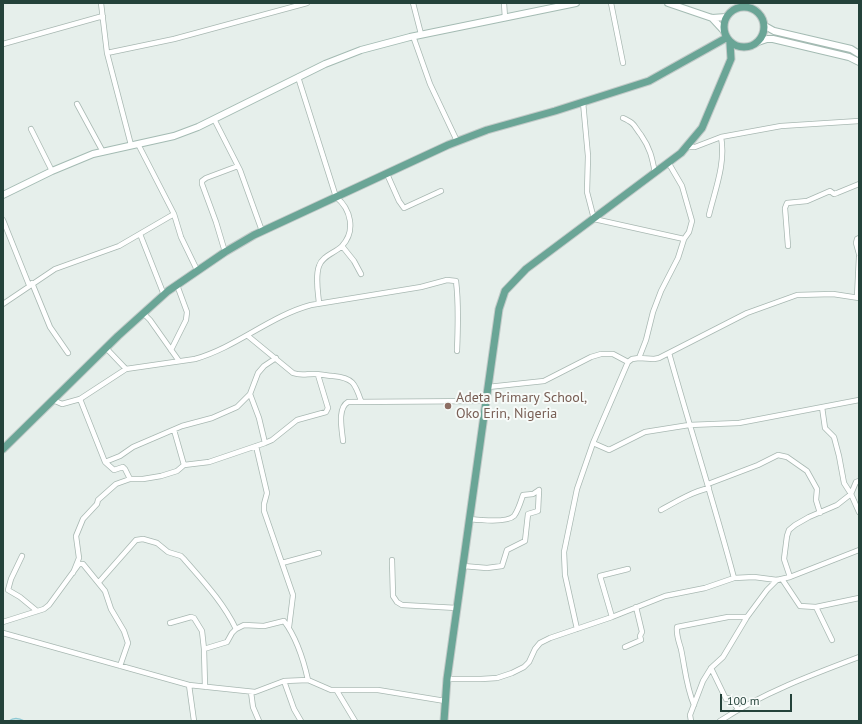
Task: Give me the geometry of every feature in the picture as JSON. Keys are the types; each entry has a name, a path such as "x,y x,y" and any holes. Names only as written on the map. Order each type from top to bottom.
{"main road":[{"path":"444,721 445,701 457,608 499,309 505,292 526,269 681,153 699,134 731,59 744,48 752,46 758,42 763,35 765,26 762,17 755,6 746,7 739,5 726,17 723,25 731,59"},
{"path":"727,37 736,46 744,48"},
{"path":"3,449 143,313 197,270 225,252 262,231 457,141 487,130 649,81 727,37"}],"street":[{"path":"101,3 107,53 131,145"},
{"path":"107,53 174,39 307,3"},
{"path":"413,3 421,34"},
{"path":"504,3 505,18"},
{"path":"3,195 78,160 131,145 174,136 198,127 325,64 362,50 421,34 576,3"},
{"path":"611,3 623,63"},
{"path":"668,3 712,18 726,17"},
{"path":"3,44 103,16"},
{"path":"712,18 727,37"},
{"path":"765,26 774,31 851,50 859,54"},
{"path":"413,36 430,84 457,141"},
{"path":"758,42 773,39 849,57 859,62"},
{"path":"298,77 336,197 349,216 351,229 342,246 324,258 319,265 319,303"},
{"path":"583,102 588,156 587,192 594,219 684,239"},
{"path":"77,104 103,152"},
{"path":"623,118 632,122 646,141 655,173"},
{"path":"214,119 247,186 262,231"},
{"path":"686,147 695,146 721,137 781,126 859,120"},
{"path":"31,129 52,171"},
{"path":"708,215 720,174 723,148 721,137"},
{"path":"138,144 174,214 181,236 197,270"},
{"path":"639,358 661,291 678,258 692,221 682,186 668,162"},
{"path":"225,252 202,181 206,178 238,166"},
{"path":"387,174 399,201 404,208 442,191"},
{"path":"788,246 785,208 787,203 807,200 830,191 834,194 859,184"},
{"path":"3,304 55,269 119,246 174,214"},
{"path":"3,220 50,327 68,353"},
{"path":"140,234 164,295"},
{"path":"859,238 857,239 856,244 859,254"},
{"path":"342,246 354,261 361,274"},
{"path":"577,629 565,575 564,552 577,489 593,442 628,362 632,359 639,358 654,359 747,313 797,295 833,294 858,298 859,257"},
{"path":"53,400 62,404 80,398 126,369 205,356 248,336 287,313 299,308 319,303 421,287 447,280 456,281 459,316 456,351"},
{"path":"171,350 186,320 187,312 177,285"},
{"path":"143,313 150,320 179,361"},
{"path":"248,336 276,358 292,374 301,376 318,375 346,377 353,383 358,391 361,401"},
{"path":"106,348 126,369"},
{"path":"669,352 734,578"},
{"path":"488,387 544,381 591,357 601,354 613,354 628,362"},
{"path":"106,462 174,430 212,418 237,407 250,394 258,373 276,358"},
{"path":"73,573 79,558 76,536 83,519 97,504 98,500 113,486 130,479 161,476 177,471 184,465 209,462 265,443 272,440 296,420 326,412 328,408 318,375"},
{"path":"250,394 259,418 265,443"},
{"path":"80,398 106,462 114,470 123,467 130,479"},
{"path":"593,442 609,450 645,432 689,425 739,423 859,400"},
{"path":"343,441 342,410 344,404 348,402 486,401"},
{"path":"822,407 826,428 834,437 840,456 844,483 859,512"},
{"path":"174,430 184,465"},
{"path":"256,446 267,493 264,511 293,595 289,627"},
{"path":"661,510 675,501 758,465 778,454 787,457 807,471 816,489 816,500 820,513"},
{"path":"790,577 784,559 789,530 804,520 835,507 851,494 856,482 859,481"},
{"path":"463,566 487,568 502,566 507,550 525,541 528,514 538,511 540,490 533,494 523,495 515,515 512,518 488,522 470,519"},
{"path":"99,582 136,540 143,539 157,543 168,552 181,556 184,559 212,590 228,613 236,629"},
{"path":"448,679 497,678 512,673 524,667 529,662 535,649 540,643 665,596 705,588 734,578 754,577 780,579 790,577 859,550"},
{"path":"282,563 319,554"},
{"path":"22,556 11,579 8,590 20,597 37,611"},
{"path":"392,560 393,596 397,602 402,605 457,608"},
{"path":"3,622 44,609 53,601 79,564 82,564 105,590 111,609 127,638 128,643 120,666"},
{"path":"612,617 600,576 628,569"},
{"path":"780,579 800,606 816,607 859,598"},
{"path":"691,721 690,714 703,681 712,668 723,657 747,616 767,590 780,579"},
{"path":"624,647 641,640 640,636 642,632 636,607"},
{"path":"816,607 832,640"},
{"path":"694,705 688,691 681,649 676,633 677,627 728,617 747,616"},
{"path":"170,623 191,617 194,618 202,631 205,687"},
{"path":"204,649 227,642 236,629 244,625 264,626 284,622 289,627 305,666 308,680"},
{"path":"3,633 189,685 255,692 284,681 308,680 337,691 357,689 378,690 445,701"},
{"path":"720,721 726,719 738,709 794,682 859,657"},
{"path":"712,668 726,699 730,698 738,709"},
{"path":"284,681 294,709 301,721"},
{"path":"189,685 194,721"},
{"path":"337,691 355,721"},
{"path":"251,692 253,707 259,721"}],"waterway":[{"path":"9,721 16,718 24,721"}],"place":[{"name":"Adeta Primary School, Oko Erin, Nigeria","path":"448,406"}]}
